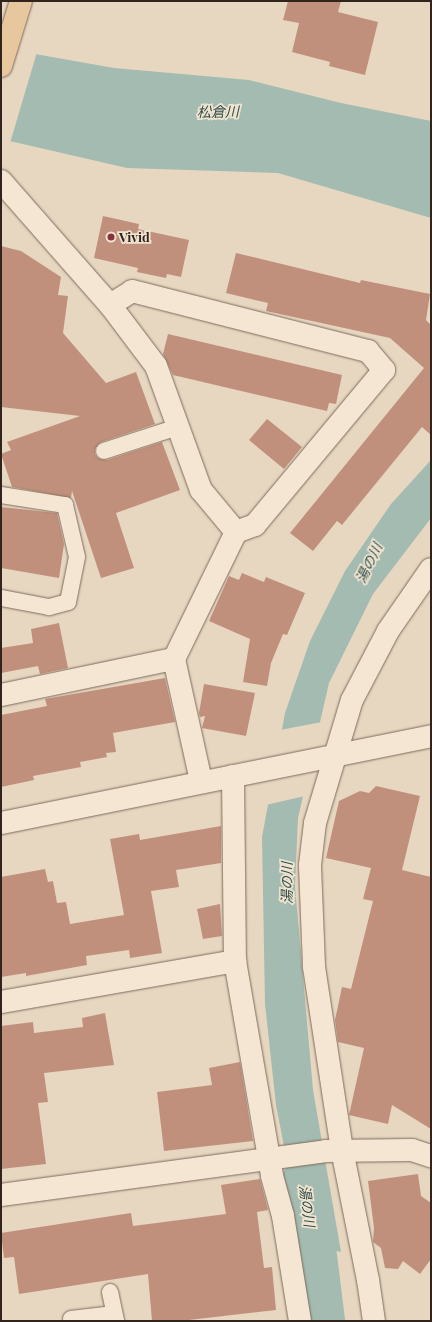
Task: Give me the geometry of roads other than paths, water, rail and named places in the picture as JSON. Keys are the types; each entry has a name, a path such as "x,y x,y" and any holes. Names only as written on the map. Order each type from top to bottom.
{"main road":[{"path":"1,66 20,1"}],"street":[{"path":"1,181 110,305 156,366 201,490 236,532"},
{"path":"110,305 132,291 368,351 384,370 255,525 236,532 174,659 201,781"},
{"path":"374,1321 368,1280 334,1150 314,966 310,865 315,823 327,758 352,700 388,631 431,569"},
{"path":"1,695 174,659"},
{"path":"1,823 201,781 327,758 431,736"},
{"path":"243,774 235,962 273,1158 300,1321"},
{"path":"1,1002 235,962"},
{"path":"1,1195 334,1150 412,1150 431,1156"}],"lane":[{"path":"104,451 178,427"},
{"path":"1,495 65,506 77,557 68,602 49,607 1,598"},
{"path":"71,1319 115,1317 110,1292"}],"water":[{"name":"松倉川","path":"1,48 114,68 249,80 341,103 431,121 431,218 278,173 127,168 1,139"},
{"path":"431,460 431,518 373,594 329,683 298,818 295,886 313,1090 341,1252 303,1244 276,1105 265,1004 262,837 285,713 310,641 345,571 391,504"}],"waterway":[{"name":"湯の川","path":"304,1182 321,1321"}],"place":[{"name":"Vivid","path":"111,237"}]}
